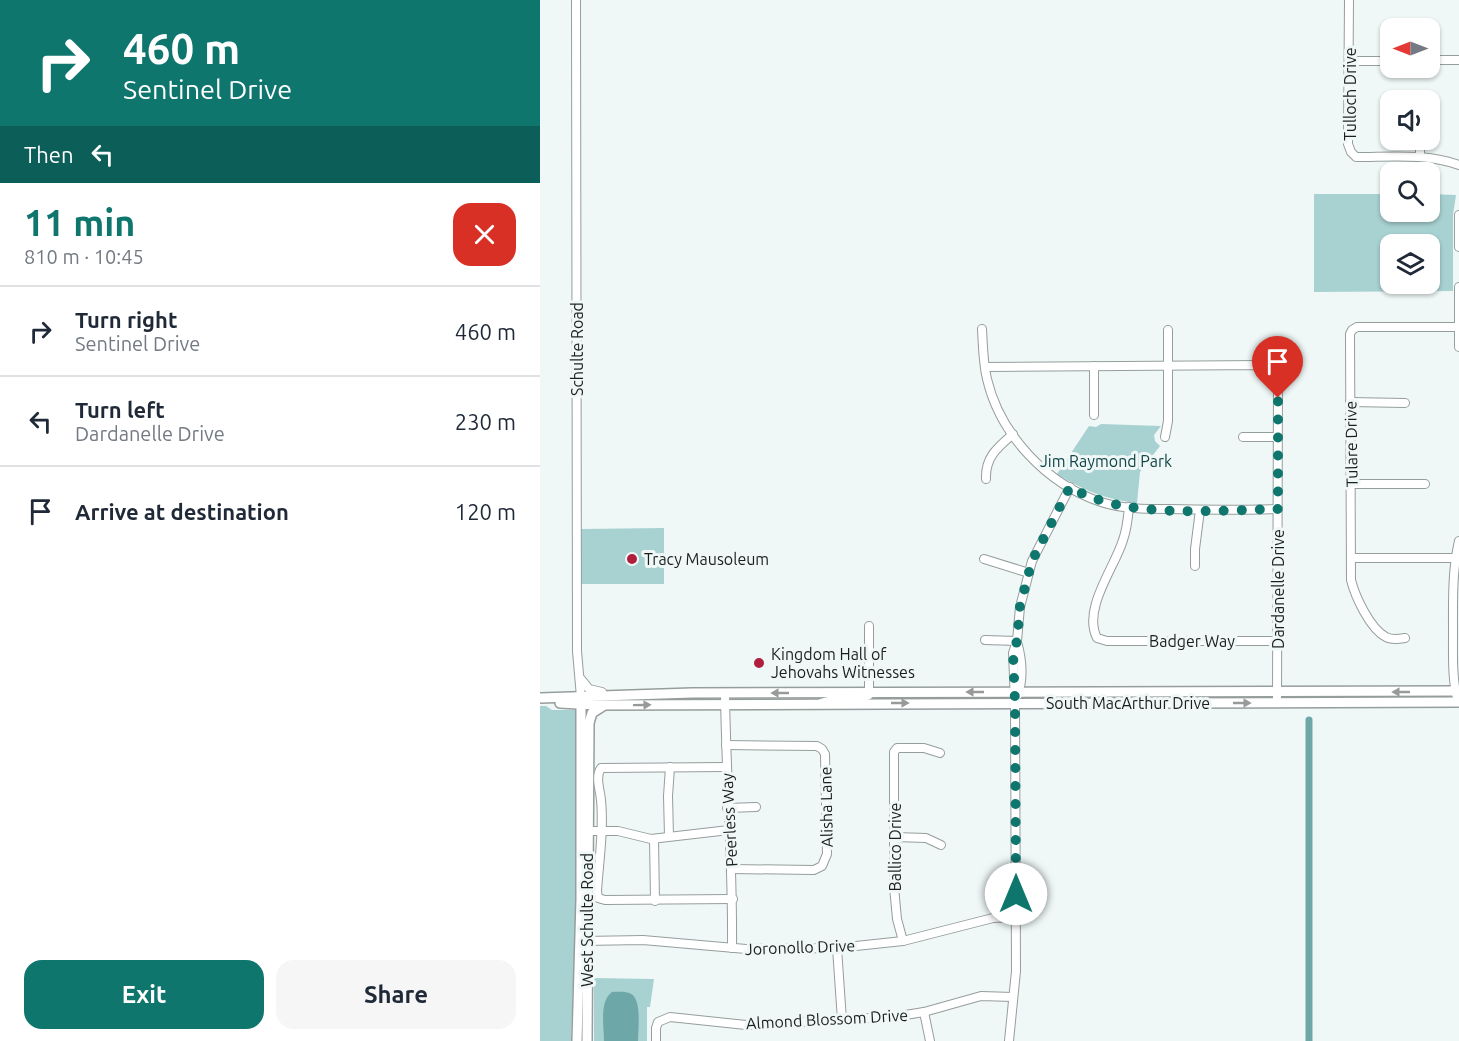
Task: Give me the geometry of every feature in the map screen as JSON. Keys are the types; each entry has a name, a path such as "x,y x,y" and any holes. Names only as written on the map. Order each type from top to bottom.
{"main road":[{"name":"South MacArthur Drive","path":"582,702 636,696 870,692 1277,692 1458,697"},
{"name":"South MacArthur Drive","path":"582,702 609,705 1015,702 1102,704 1277,703 1458,697"},
{"path":"540,698 582,702"},
{"path":"540,704 582,702"},
{"name":"Schulte Road","path":"582,702 588,800"},
{"name":"Schulte Road","path":"581,880 582,702"},
{"path":"588,800 589,720 596,709 609,705"},
{"name":"West Schulte Road","path":"577,1041 584,941 588,800"},
{"name":"West Schulte Road","path":"581,880 587,1041"}],"street":[{"name":"Schulte Road","path":"576,0 579,675 582,702"},
{"name":"Tulloch Drive","path":"1349,0 1348,144 1351,152 1356,157 1420,156 1459,165"},
{"path":"1440,60 1459,60"},
{"path":"1350,61 1380,61"},
{"path":"1420,150 1420,156"},
{"path":"1459,215 1459,247"},
{"path":"1459,287 1459,347"},
{"name":"Tulare Drive","path":"1405,638 1386,637 1368,619 1354,592 1351,580 1350,334 1357,327 1459,327"},
{"path":"982,329 987,381 998,411 1026,453 1070,487 1101,502 1129,507 1200,510 1278,509"},
{"path":"1165,437 1168,421 1168,330"},
{"name":"Dardanelle Drive","path":"1167,366 1263,365 1276,367 1278,379 1277,703"},
{"path":"1094,366 1094,415"},
{"path":"985,367 1167,366"},
{"path":"1350,402 1405,403"},
{"path":"986,479 986,468 990,456 1013,434"},
{"path":"1243,436 1278,437"},
{"path":"1351,484 1425,484"},
{"path":"1009,1041 1016,971 1015,702 1020,654 1017,641 1020,606 1042,538 1070,487"},
{"name":"Badger Way","path":"1129,507 1123,541 1099,594 1096,606 1095,634 1101,640 1278,641"},
{"path":"1195,566 1194,549 1200,510"},
{"path":"1458,697 1453,643 1459,541"},
{"path":"1351,558 1457,558"},
{"path":"984,559 1029,573"},
{"path":"821,704 836,699 864,698 870,692 870,626"},
{"path":"985,640 1017,641"},
{"path":"579,675 585,687 594,692 624,692 636,696"},
{"name":"Peerless Way","path":"725,693 727,808 733,899 732,948"},
{"name":"Alisha Lane","path":"726,745 806,745 822,748 825,754 827,854 822,866 814,870 731,869"},
{"name":"Ballico Drive","path":"903,941 897,919 894,887 894,752 897,748 924,748 940,753"},
{"path":"669,836 670,767"},
{"path":"726,767 601,768 598,771 601,804 598,898 655,901 733,899"},
{"path":"727,808 756,807"},
{"path":"588,831 618,831 654,839 729,831"},
{"path":"895,837 926,838 940,845"},
{"path":"654,839 655,901"},
{"name":"Joronollo Drive","path":"584,941 643,940 732,948 837,948 903,941 993,918 1016,917"},
{"path":"837,948 842,1020"},
{"name":"Almond Blossom Drive","path":"656,1041 656,1028 658,1022 663,1018 674,1017 746,1025 842,1020 924,1012 981,996 1013,997"},
{"path":"924,1012 930,1041"}],"green space":[{"path":"1314,194 1380,194 1380,222 1440,222 1440,194 1456,195 1453,215 1453,291 1440,291 1440,234 1380,234 1380,292 1314,292"},
{"name":"Jim Raymond Park","path":"1101,424 1161,426 1154,435 1155,441 1160,446 1140,472 1137,503 1096,493 1057,474 1089,426 1096,427"},
{"path":"664,528 664,584 580,584 580,529"},
{"path":"540,706 546,706 552,710 575,710 576,713 576,901 571,1041 540,1041"},
{"path":"594,978 654,979 650,1007 647,1007 647,1041 594,1041"}],"shaded area":[{"path":"612,992 627,992 637,1002 638,1041 604,1041 605,1001"}],"waterway":[{"path":"1309,720 1309,1041"}],"place":[{"name":"Tracy Mausoleum","path":"632,559"},
{"name":"Kingdom Hall of Jehovahs Witnesses","path":"759,663"}],"route":[{"path":"1016,894 1013,653 1017,641 1020,606 1032,561 1042,538 1070,487 1101,502 1129,507 1200,510 1278,509 1278,398"}]}
